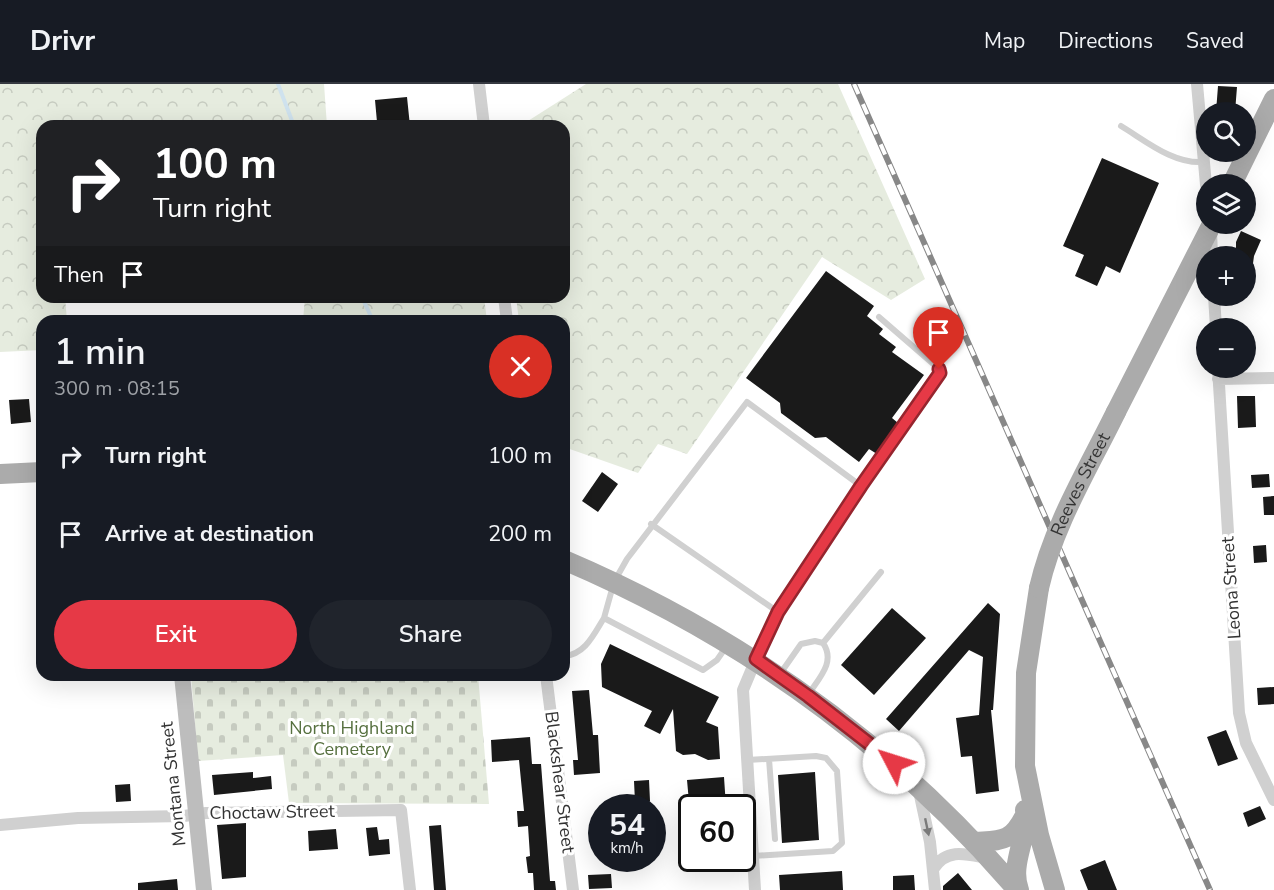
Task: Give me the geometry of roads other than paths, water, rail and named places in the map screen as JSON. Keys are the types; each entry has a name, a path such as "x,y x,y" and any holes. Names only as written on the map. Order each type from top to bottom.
{"main road":[{"path":"1237,174 1274,99"},
{"name":"Reeves Street","path":"1055,890 1039,835 1025,766 1026,673 1039,588 1048,553 1060,524 1206,234"},
{"path":"0,474 36,472"},
{"path":"570,563 614,582 729,643 808,696 860,735 918,786 1009,877 1028,868 1033,861 1039,835"},
{"name":"Reeves Street","path":"1009,877 1027,827 1021,782 1025,766"},
{"path":"976,842 1009,837 1018,829 1025,814"}],"street":[{"path":"479,84 483,120"},
{"path":"1197,84 1198,102"},
{"path":"1203,162 1205,174"},
{"path":"1256,376 1274,378"},
{"name":"Leona Street","path":"1218,378 1239,713 1246,743 1274,800"},
{"path":"749,794 742,690 756,659"},
{"name":"Montana Street","path":"183,681 204,890"},
{"name":"Blackshear Street","path":"547,681 573,890"},
{"path":"918,786 934,868 935,890"},
{"name":"Choctaw Street","path":"0,825 78,818 401,810 410,890"},
{"path":"934,868 939,861 954,853 1009,877"},
{"path":"754,872 755,890"}],"lane":[{"path":"1121,126 1168,154 1192,163 1203,162"},
{"path":"756,659 778,612 861,486 940,373 939,369 879,317"},
{"path":"570,656 587,646 604,618 614,582 651,524 747,402 861,486"},
{"path":"651,524 778,612"},
{"path":"823,643 881,572"},
{"path":"604,618 703,670 717,660 729,643"},
{"path":"779,676 801,644 815,641 823,643 829,652 830,661 808,696"},
{"path":"747,760 816,756 826,758 832,763 838,775 842,843 833,851 756,856"},
{"path":"769,759 775,839"}],"waterway":[{"path":"278,84 292,120"},
{"path":"365,303 370,315"}],"railway":[{"path":"854,84 1210,890"}],"park label":[{"name":"North Highland Cemetery","path":"352,738"}]}
